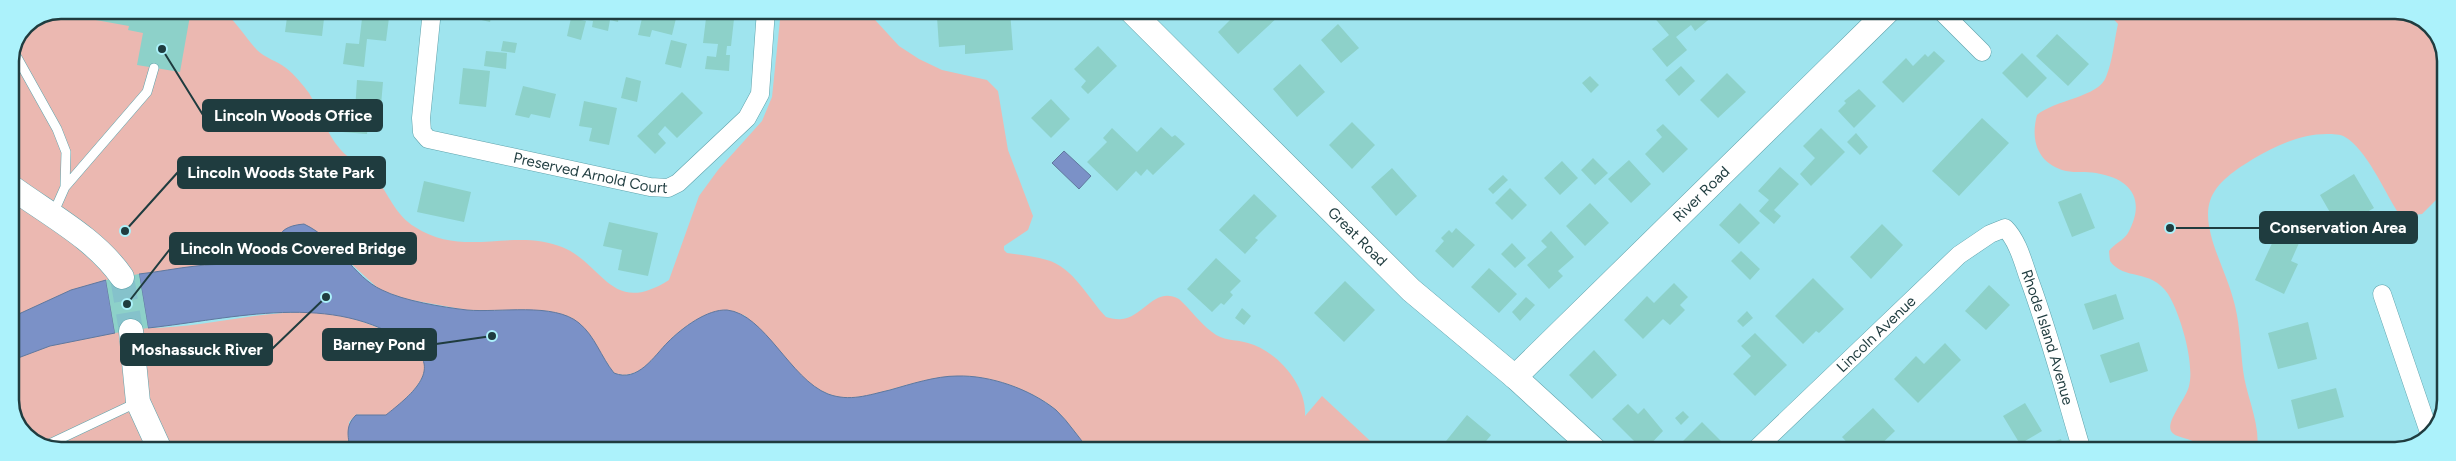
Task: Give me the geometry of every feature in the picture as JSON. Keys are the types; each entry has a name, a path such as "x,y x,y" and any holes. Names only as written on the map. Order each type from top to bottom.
{"street":[{"name":"Preserved Arnold Court","path":"431,19 421,118 422,132 428,139 640,185 668,188 688,174 747,118 755,107 760,94 765,19"},
{"name":"Great Road","path":"1139,19 1411,290 1515,377 1586,442"},
{"name":"River Road","path":"1515,377 1880,19"},
{"path":"1949,19 1982,52"},
{"path":"19,192 97,249 112,262 122,277"},
{"name":"Lincoln Avenue","path":"1763,442 1959,254 1990,234 2005,228"},
{"name":"Rhode Island Avenue","path":"2005,228 2012,234 2037,301 2079,442"},
{"path":"2382,294 2427,427"},
{"path":"131,331 138,402 156,442"}],"lane":[{"path":"19,61 57,129 66,152 65,188"},
{"path":"52,216 65,188 147,92 154,68"},
{"path":"54,442 138,402"}],"shaded area":[{"path":"61,19 232,19 257,50 292,73 309,93 331,136 340,149 375,177 402,217 415,227 434,236 452,241 525,240 544,242 562,247 576,255 610,284 621,290 634,293 649,290 669,280 699,196 718,170 762,121 772,97 780,19 874,19 899,46 919,59 942,70 987,80 998,91 1008,150 1033,216 1028,230 1004,246 1004,250 1007,253 1047,260 1065,269 1080,284 1106,317 1122,319 1130,317 1163,296 1179,299 1216,335 1259,347 1279,361 1295,381 1301,393 1305,416 1322,396 1371,442 1083,442 1061,415 1046,402 1009,385 969,376 931,379 858,398 842,398 826,393 803,377 744,315 714,314 700,318 667,343 644,367 630,374 622,375 614,373 579,323 548,311 466,310 406,299 380,290 347,260 276,241 269,254 256,261 139,274 147,328 193,325 283,313 329,313 367,323 383,330 411,345 420,353 425,362 424,374 420,382 397,408 383,416 356,415 349,422 350,442 56,442 40,437 29,428 22,416 19,403 19,61 22,45 31,31 45,22"},
{"path":"2113,19 2400,19 2414,23 2427,33 2436,50 2437,199 2422,214 2404,216 2397,211 2360,151 2345,137 2336,134 2308,136 2270,150 2234,172 2222,182 2213,194 2208,212 2211,236 2235,304 2243,370 2255,420 2258,442 2195,442 2173,434 2170,427 2171,422 2187,391 2190,376 2188,352 2182,325 2173,302 2161,286 2146,277 2123,271 2110,261 2109,251 2128,233 2133,221 2136,211 2132,193 2119,180 2108,176 2092,172 2074,172 2056,168 2038,150 2035,134 2037,115 2054,106 2086,94 2102,84 2112,57 2118,24"}],"water":[{"path":"1064,151 1091,176 1079,189 1052,163"},
{"path":"304,224 316,231 336,248 362,276 372,284 391,294 423,303 467,310 541,310 568,317 585,328 614,373 623,375 638,371 688,325 703,316 727,310 741,314 753,323 766,334 802,375 814,386 828,394 851,398 941,377 970,376 983,378 1009,385 1046,402 1061,415 1083,442 349,442 350,423 356,415 386,415 404,400 419,383 424,373 424,364 420,354 410,345 380,328 349,318 316,313 282,312 248,315 148,328 139,274 196,266 256,261 270,254 280,234 292,226"},
{"path":"106,280 115,333 50,346 19,358 19,314 71,290"}],"building":[{"path":"90,19 189,19 180,72 137,65 143,33 128,30 129,26"},
{"path":"287,19 324,19 322,36 285,32"},
{"path":"362,19 389,19 386,41 367,39 364,67 343,64 346,43 359,44"},
{"path":"477,19 491,19 490,22"},
{"path":"571,19 586,21 581,40 567,36"},
{"path":"582,19 618,19 618,22 610,20 608,31 592,27 593,21"},
{"path":"642,19 676,19 672,35 652,30 650,37 638,35"},
{"path":"706,19 734,19 731,46 727,46 726,55 730,55 729,71 705,69 707,56 716,57 718,44 703,43"},
{"path":"937,19 1011,19 1013,50 965,54 965,45 939,47"},
{"path":"1231,19 1276,19 1238,54 1218,32"},
{"path":"1655,19 1709,19 1695,31 1691,25 1676,37 1687,50 1667,67 1652,49 1669,35"},
{"path":"1338,24 1359,48 1341,63 1321,40"},
{"path":"2057,34 2089,64 2068,86 2036,56"},
{"path":"671,40 687,44 681,68 665,64"},
{"path":"503,41 517,43 515,53 501,51"},
{"path":"1098,46 1117,66 1088,94 1081,87 1086,81 1074,69"},
{"path":"486,51 507,53 506,69 484,66"},
{"path":"1934,51 1945,61 1903,103 1882,82 1906,58 1913,66 1925,54 1928,57"},
{"path":"2022,53 2047,78 2027,98 2002,73"},
{"path":"1300,64 1325,92 1297,117 1273,89"},
{"path":"1681,66 1695,81 1679,96 1665,80"},
{"path":"463,68 490,71 486,107 459,104"},
{"path":"1727,73 1746,92 1718,118 1700,100"},
{"path":"1590,76 1599,85 1591,93 1582,83"},
{"path":"626,77 641,81 637,102 621,98"},
{"path":"357,80 383,82 380,117 369,116 367,134 342,132 344,110 355,111"},
{"path":"523,86 556,94 550,118 531,114 529,118 515,115"},
{"path":"1859,89 1876,106 1854,128 1838,111 1846,103 1844,101"},
{"path":"682,92 703,113 677,138 665,126 658,134 666,143 655,154 637,136"},
{"path":"1051,99 1070,119 1051,138 1031,118"},
{"path":"584,101 617,108 609,145 589,141 592,128 579,126"},
{"path":"1982,118 2009,143 1959,196 1932,171"},
{"path":"1352,122 1375,145 1352,169 1329,145"},
{"path":"1663,124 1688,149 1663,173 1645,154 1662,137 1656,130"},
{"path":"1161,127 1172,137 1175,135 1185,144 1153,175 1147,169 1141,176 1136,171 1117,191 1087,162 1107,142 1103,138 1112,128 1137,152"},
{"path":"1821,128 1845,152 1811,186 1800,174 1815,158 1803,146"},
{"path":"1856,133 1868,147 1860,155 1847,142"},
{"path":"1593,158 1608,173 1595,185 1581,170"},
{"path":"1629,160 1651,184 1631,203 1608,179"},
{"path":"1562,161 1578,178 1560,195 1544,178"},
{"path":"1780,167 1799,184 1774,210 1781,216 1774,224 1759,211 1769,200 1758,191"},
{"path":"1392,168 1417,196 1396,216 1371,187"},
{"path":"2354,174 2374,208 2339,228 2320,195"},
{"path":"1503,175 1508,180 1493,194 1488,189"},
{"path":"424,181 471,192 464,222 417,212"},
{"path":"1510,188 1527,205 1512,220 1495,203"},
{"path":"2081,193 2095,228 2072,237 2058,202"},
{"path":"1254,194 1277,216 1255,238 1258,240 1245,254 1219,230"},
{"path":"1590,203 1609,223 1585,246 1566,226"},
{"path":"1740,203 1760,223 1739,244 1719,225"},
{"path":"609,222 658,233 648,276 618,270 622,250 603,246"},
{"path":"1882,224 1903,245 1871,279 1850,257"},
{"path":"2281,224 2303,234 2291,261 2298,264 2284,294 2255,280"},
{"path":"1456,228 1475,245 1453,268 1435,251 1444,241 1441,238 1449,230 1452,233"},
{"path":"1551,231 1574,257 1558,271 1563,276 1549,289 1527,265 1547,247 1541,241"},
{"path":"1512,243 1526,258 1515,268 1501,254"},
{"path":"1741,251 1760,269 1750,280 1731,261"},
{"path":"1216,258 1241,281 1230,292 1233,295 1224,305 1221,303 1212,312 1187,289"},
{"path":"1489,268 1517,294 1499,313 1471,287"},
{"path":"139,274 148,328 115,333 106,280"},
{"path":"1813,278 1844,309 1819,333 1816,331 1803,344 1775,316"},
{"path":"1345,281 1375,310 1344,342 1314,313"},
{"path":"1674,283 1688,297 1680,305 1685,310 1670,325 1663,319 1643,339 1624,320 1647,296 1654,303"},
{"path":"1989,285 2010,305 1986,330 1965,311"},
{"path":"2116,294 2124,319 2093,330 2084,304"},
{"path":"1526,297 1535,305 1520,321 1512,312"},
{"path":"1242,308 1251,316 1244,325 1235,318"},
{"path":"1747,311 1753,318 1743,327 1737,321"},
{"path":"2308,322 2317,359 2278,369 2268,333"},
{"path":"1755,333 1787,365 1755,396 1733,374 1751,356 1741,346"},
{"path":"2139,342 2148,371 2110,383 2100,355"},
{"path":"1945,343 1961,360 1918,403 1894,379 1916,356 1924,364"},
{"path":"1594,350 1617,375 1592,399 1569,375"},
{"path":"2336,388 2344,417 2298,429 2291,400"},
{"path":"2025,403 2042,431 2023,442 2019,442 2003,416"},
{"path":"1628,404 1638,414 1644,408 1663,431 1653,442 1635,442 1612,419"},
{"path":"1873,408 1895,431 1883,442 1847,442 1842,437"},
{"path":"1683,411 1689,417 1681,425 1675,418"},
{"path":"1467,415 1491,435 1485,442 1445,442"},
{"path":"1702,422 1722,442 1682,442"}],"tunnel":[{"path":"122,277 131,331"}],"place":[{"name":"Lincoln Woods Office","path":"162,49"},
{"name":"Conservation Area","path":"2170,228"},
{"name":"Lincoln Woods State Park","path":"125,231"},
{"name":"Moshassuck River","path":"326,297"},
{"name":"Lincoln Woods Covered Bridge","path":"127,304"},
{"name":"Barney Pond","path":"492,336"}]}
